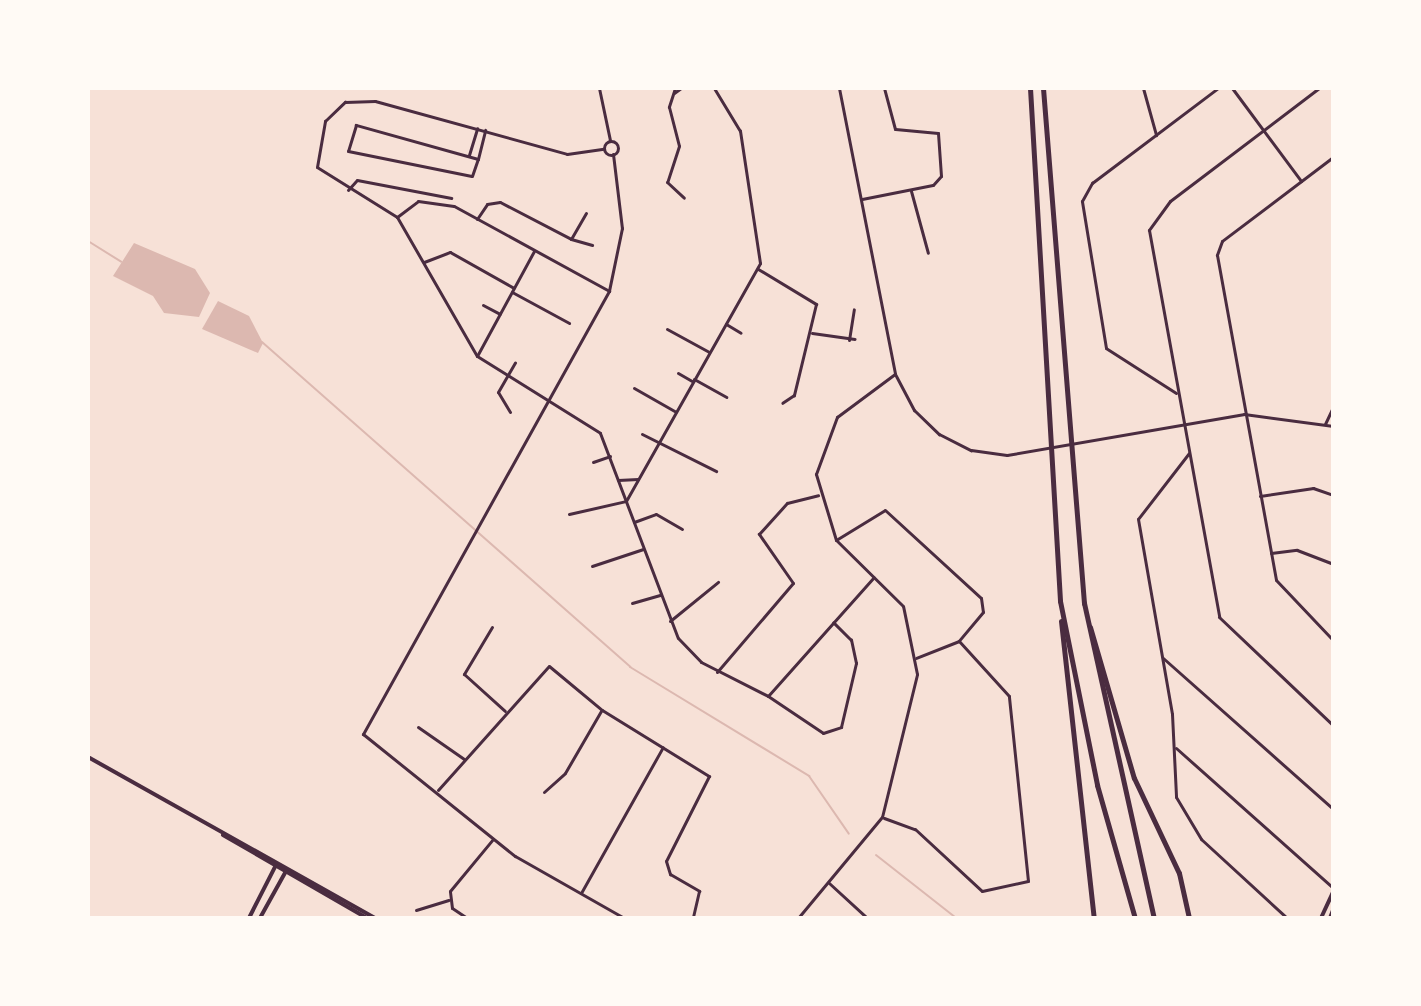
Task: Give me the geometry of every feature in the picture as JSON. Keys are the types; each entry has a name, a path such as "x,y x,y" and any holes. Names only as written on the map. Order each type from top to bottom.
{"highway":[{"path":"1030,88 1060,601 1094,918"},
{"path":"1043,88 1084,603 1154,918"},
{"path":"1060,601 1097,785 1135,918"},
{"path":"1084,603 1134,778 1179,873 1189,918"}],"main road":[{"path":"88,757 367,918"},
{"path":"249,918 276,865"},
{"path":"260,918 286,871"},
{"path":"286,871 375,918"},
{"path":"1321,918 1333,890"},
{"path":"1330,918 1333,910"}],"street":[{"path":"599,88 610,140 604,149"},
{"path":"569,514 626,501 758,269 761,237 740,131 715,88"},
{"path":"839,88 895,374 939,434 971,450 1017,454 1244,414 1333,426"},
{"path":"862,199 911,190 940,178 939,134 895,129 884,88"},
{"path":"1143,88 1156,135"},
{"path":"1178,394 1106,348 1081,209 1092,183 1218,88"},
{"path":"1232,88 1302,181"},
{"path":"1319,88 1149,225 1221,622 1333,725"},
{"path":"677,90 669,107 679,146 667,182 684,198"},
{"path":"613,154 604,149 567,154 366,99 345,102 325,121 317,167 348,190 397,217 477,356 594,425 610,456 670,621 682,643 717,672 768,696 823,733 841,727 856,663 851,640 833,622"},
{"path":"478,159 356,125 348,151 472,176 478,159 485,130"},
{"path":"469,157 477,128"},
{"path":"610,140 618,145 613,154 622,228 609,291 363,730 366,741 438,790 494,838 624,918"},
{"path":"1333,157 1217,248 1244,414 1271,553 1282,593 1333,640"},
{"path":"348,190 357,180 451,198"},
{"path":"911,190 928,253"},
{"path":"397,217 421,201 477,219 609,291"},
{"path":"477,219 487,204 500,202 571,239 592,245"},
{"path":"571,239 586,213"},
{"path":"477,356 534,251"},
{"path":"424,262 452,253 569,323"},
{"path":"758,269 815,301 811,333 794,395 782,403"},
{"path":"483,305 500,314"},
{"path":"849,340 854,309"},
{"path":"726,324 741,333"},
{"path":"667,329 709,352"},
{"path":"811,333 855,339"},
{"path":"510,412 498,394 515,362"},
{"path":"678,373 726,397"},
{"path":"798,918 882,817 916,658 903,606 836,540 818,495 818,458 829,429 849,404 895,374"},
{"path":"634,388 676,412"},
{"path":"1325,424 1333,407"},
{"path":"642,434 716,471"},
{"path":"1189,453 1138,519 1176,748 1174,789 1186,819 1287,918"},
{"path":"593,462 610,456"},
{"path":"618,480 639,479"},
{"path":"1260,496 1313,488 1333,495"},
{"path":"717,672 793,583 759,534 790,501 818,495"},
{"path":"836,540 881,510 891,513 983,601 981,615 959,641 916,658"},
{"path":"634,522 656,514 682,529"},
{"path":"592,566 643,549"},
{"path":"1271,553 1301,550 1333,564"},
{"path":"768,696 874,577"},
{"path":"670,621 718,582"},
{"path":"632,603 660,595"},
{"path":"492,627 464,674 505,711"},
{"path":"882,817 915,829 982,891 1028,881 1009,696 959,641"},
{"path":"1163,658 1333,809"},
{"path":"438,790 547,666 602,710 710,779 666,861 670,874 700,894 693,918"},
{"path":"544,792 565,773 602,710"},
{"path":"418,727 464,759"},
{"path":"581,893 663,747"},
{"path":"1176,748 1333,890"},
{"path":"416,910 449,900 494,838"},
{"path":"829,883 867,918"},
{"path":"449,900 467,918"}],"shaded area":[{"path":"134,243 195,269 210,293 199,317 164,313 153,296 113,276"},
{"path":"218,301 249,316 263,343 258,353 202,329"}],"waterway":[{"path":"88,241 121,262"},
{"path":"262,342 630,667 809,776 849,834"},
{"path":"876,855 956,918"}]}
